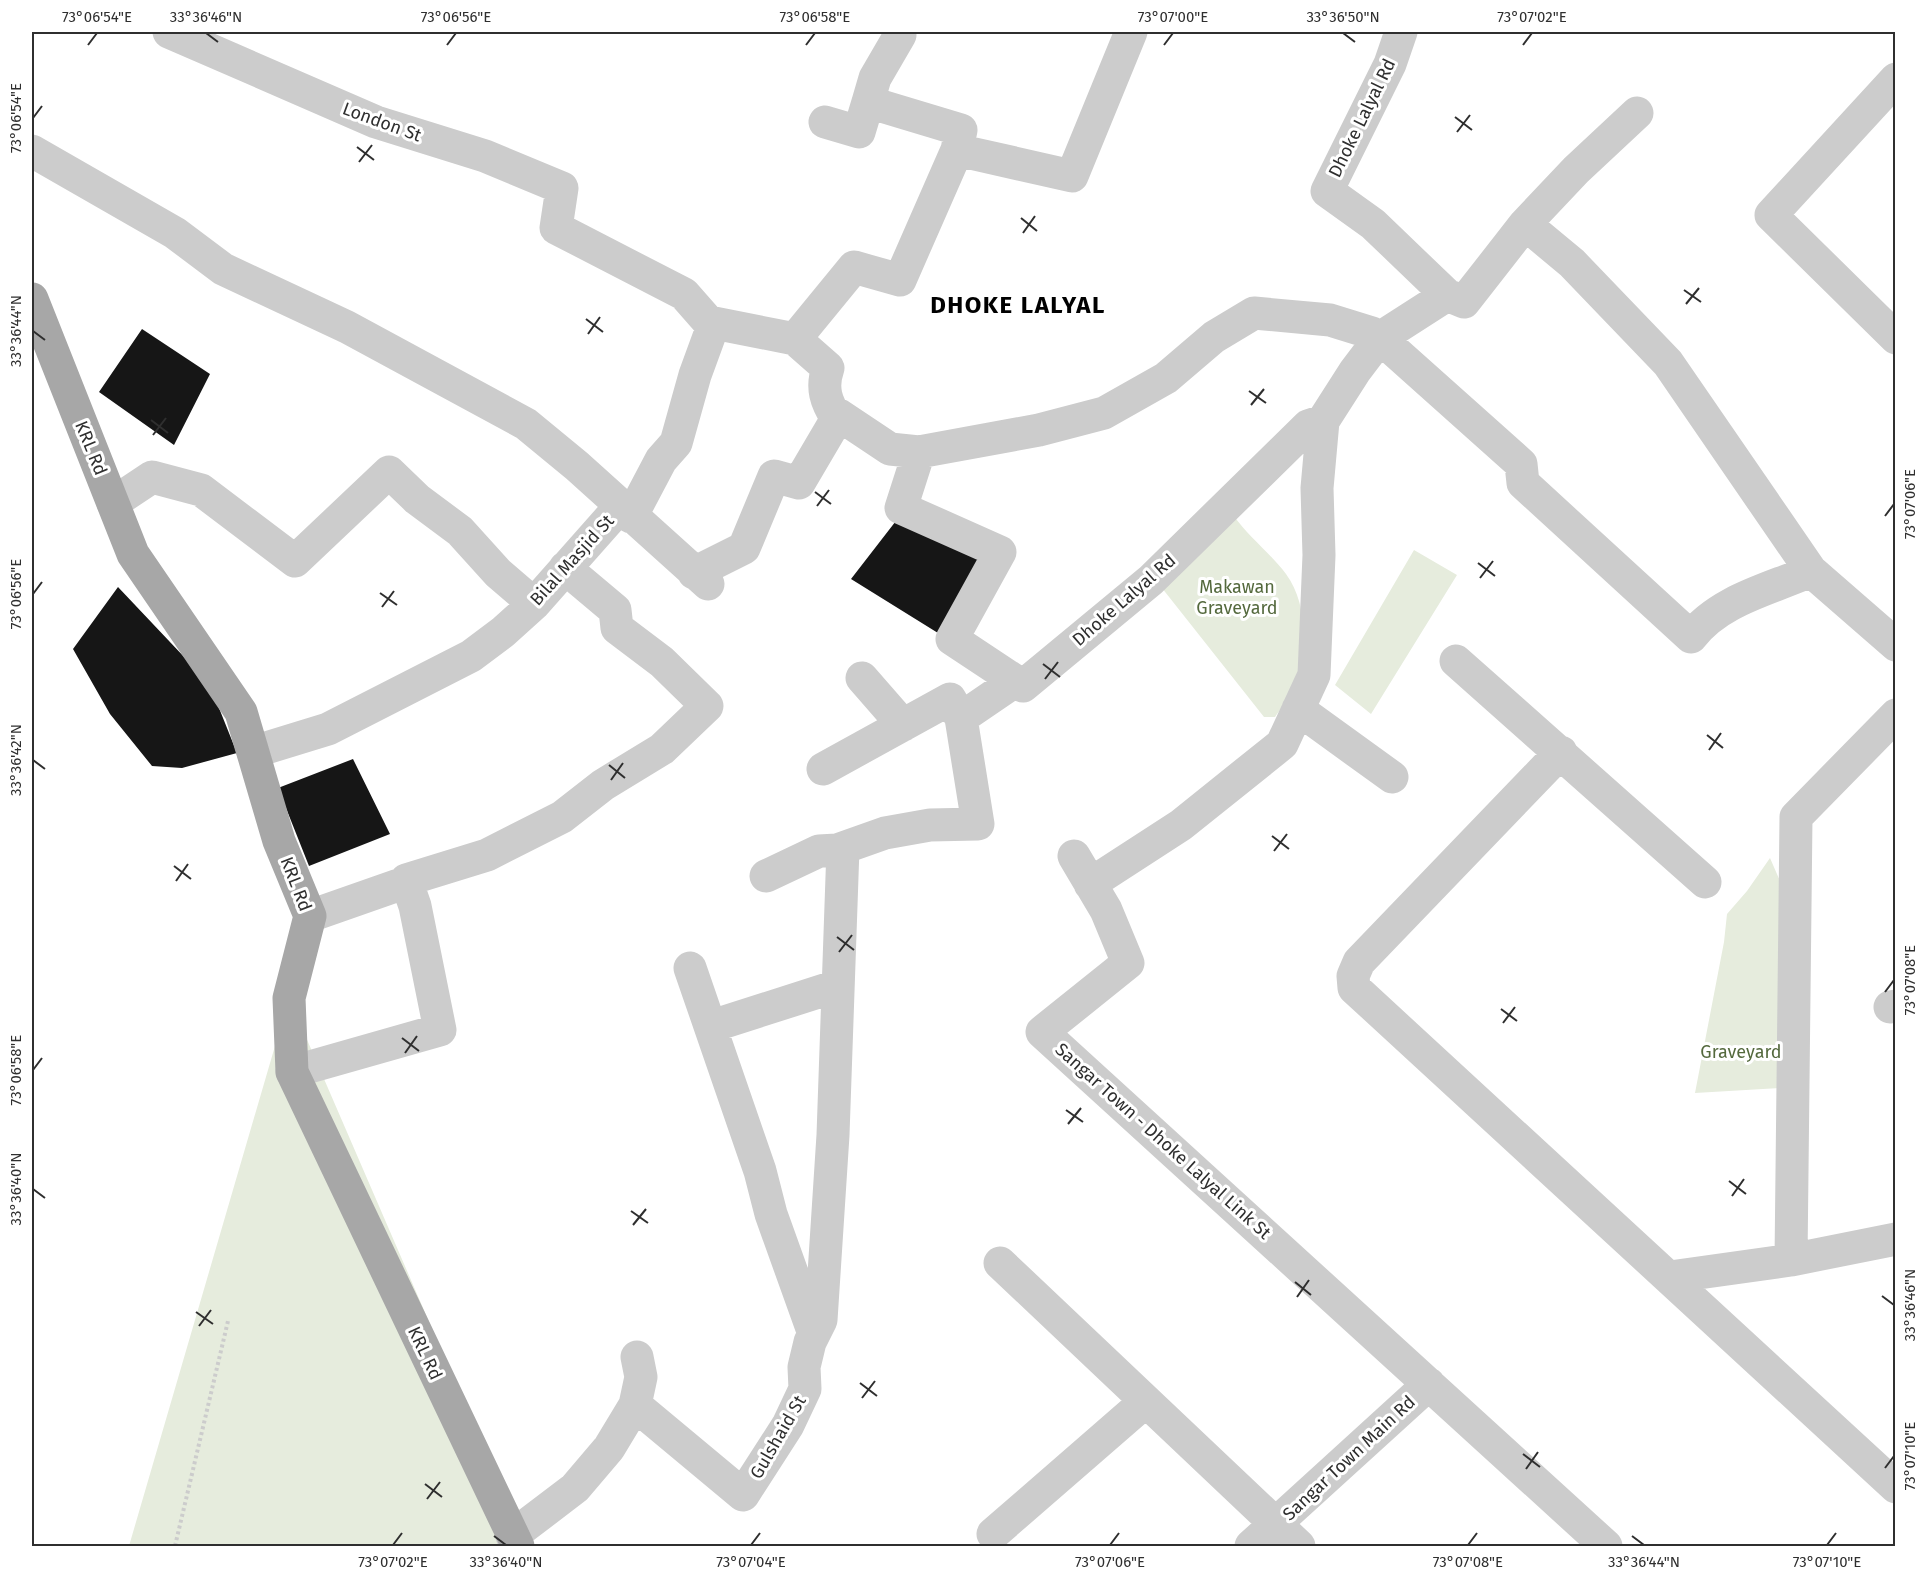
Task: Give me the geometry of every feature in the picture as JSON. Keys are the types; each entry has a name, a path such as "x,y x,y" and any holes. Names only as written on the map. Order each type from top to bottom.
{"main road":[{"name":"KRL Rd","path":"32,299 133,554 241,712 279,841 310,916 289,998 292,1072 515,1541"}],"street":[{"name":"London St","path":"169,32 376,122 484,156 562,188 556,228 684,294 713,327"},
{"path":"957,150 1072,176 1131,32"},
{"name":"Dhoke Lalyal Rd","path":"1090,884 1181,825 1282,744 1314,675 1318,555 1317,488 1323,421 1355,371 1380,338 1447,295 1373,224 1327,191 1390,64 1401,32"},
{"path":"825,122 859,132 874,78 890,36"},
{"path":"1896,79 1771,215 1896,338"},
{"path":"795,339 854,267 900,280 957,150 961,130 868,102"},
{"path":"1447,295 1464,302 1525,224 1576,170 1637,113"},
{"path":"32,151 175,233 223,269 347,327 526,424 577,466 631,518 701,579 744,548 774,476 799,483 840,415 890,449 919,452 1039,430 1104,413 1166,378 1214,336 1254,313 1329,320 1372,333 1380,338 1521,464 1523,483 1691,637 1701,624 1719,610 1811,571"},
{"path":"1525,224 1572,263 1668,363 1811,571 1896,645"},
{"path":"713,327 714,324 795,339 828,368 823,384 829,406 837,419"},
{"name":"Bilal Masjid St","path":"252,752 328,729 471,656 503,632 534,604 618,509 631,518 661,460 676,443 695,375 713,327"},
{"name":"Dhoke Lalyal Rd","path":"1015,681 1023,686 1137,593 1308,426 1323,421"},
{"path":"919,452 901,508 1000,552 952,639 1015,681 961,718"},
{"path":"113,503 152,477 201,490 295,561 389,472 417,499 460,531 498,573 534,604"},
{"path":"310,916 487,855 562,817 603,785 662,749 707,706 662,662 617,628 615,610 565,568"},
{"path":"1456,661 1705,882"},
{"path":"862,678 903,725"},
{"path":"766,876 819,851 843,848 885,833 930,825 978,825 961,718 950,699 824,769"},
{"path":"1298,710 1392,777"},
{"path":"1791,1260 1796,817 1896,715"},
{"path":"1561,752 1359,962 1353,976 1354,988 1896,1487"},
{"name":"Gulshaid St","path":"635,1406 743,1495 788,1425 805,1389 804,1367 810,1342 821,1320 823,1297 833,1135 838,925 844,879 843,848"},
{"name":"Sangar Town - Dhoke Lalyal Link St","path":"1074,856 1106,910 1128,963 1042,1032 1429,1384"},
{"path":"292,1072 440,1030 415,906 407,882"},
{"path":"690,968 712,1026 760,1171 771,1214 814,1334"},
{"path":"712,1026 837,986"},
{"path":"1670,1277 1791,1260 1896,1239"},
{"path":"1000,1263 1288,1536"},
{"path":"515,1541 575,1488 609,1448 635,1406 641,1377 637,1357"},
{"name":"Sangar Town Main Rd","path":"1251,1546 1288,1536 1429,1384 1606,1546"},
{"path":"993,1534 1146,1401"}],"path":[{"path":"176,1546 228,1321"}],"green space":[{"name":"Makawan Graveyard","path":"1233,515 1286,574 1299,602 1304,633 1300,665 1290,697 1275,717 1264,717 1158,583"},
{"path":"1414,550 1457,575 1371,714 1335,685"},
{"name":"Graveyard","path":"1770,858 1780,881 1780,1088 1695,1093 1724,942 1727,914 1747,891"},
{"path":"289,998 526,1546 129,1546"}],"building":[{"path":"142,329 210,374 174,445 99,392"},
{"path":"899,517 987,559 946,638 851,579"},
{"path":"118,587 187,660 215,698 237,753 182,768 152,766 110,714 73,649"},
{"path":"353,759 390,834 309,866 278,788"}],"district":[{"name":"DHOKE LALYAL","path":"1018,305"}]}
